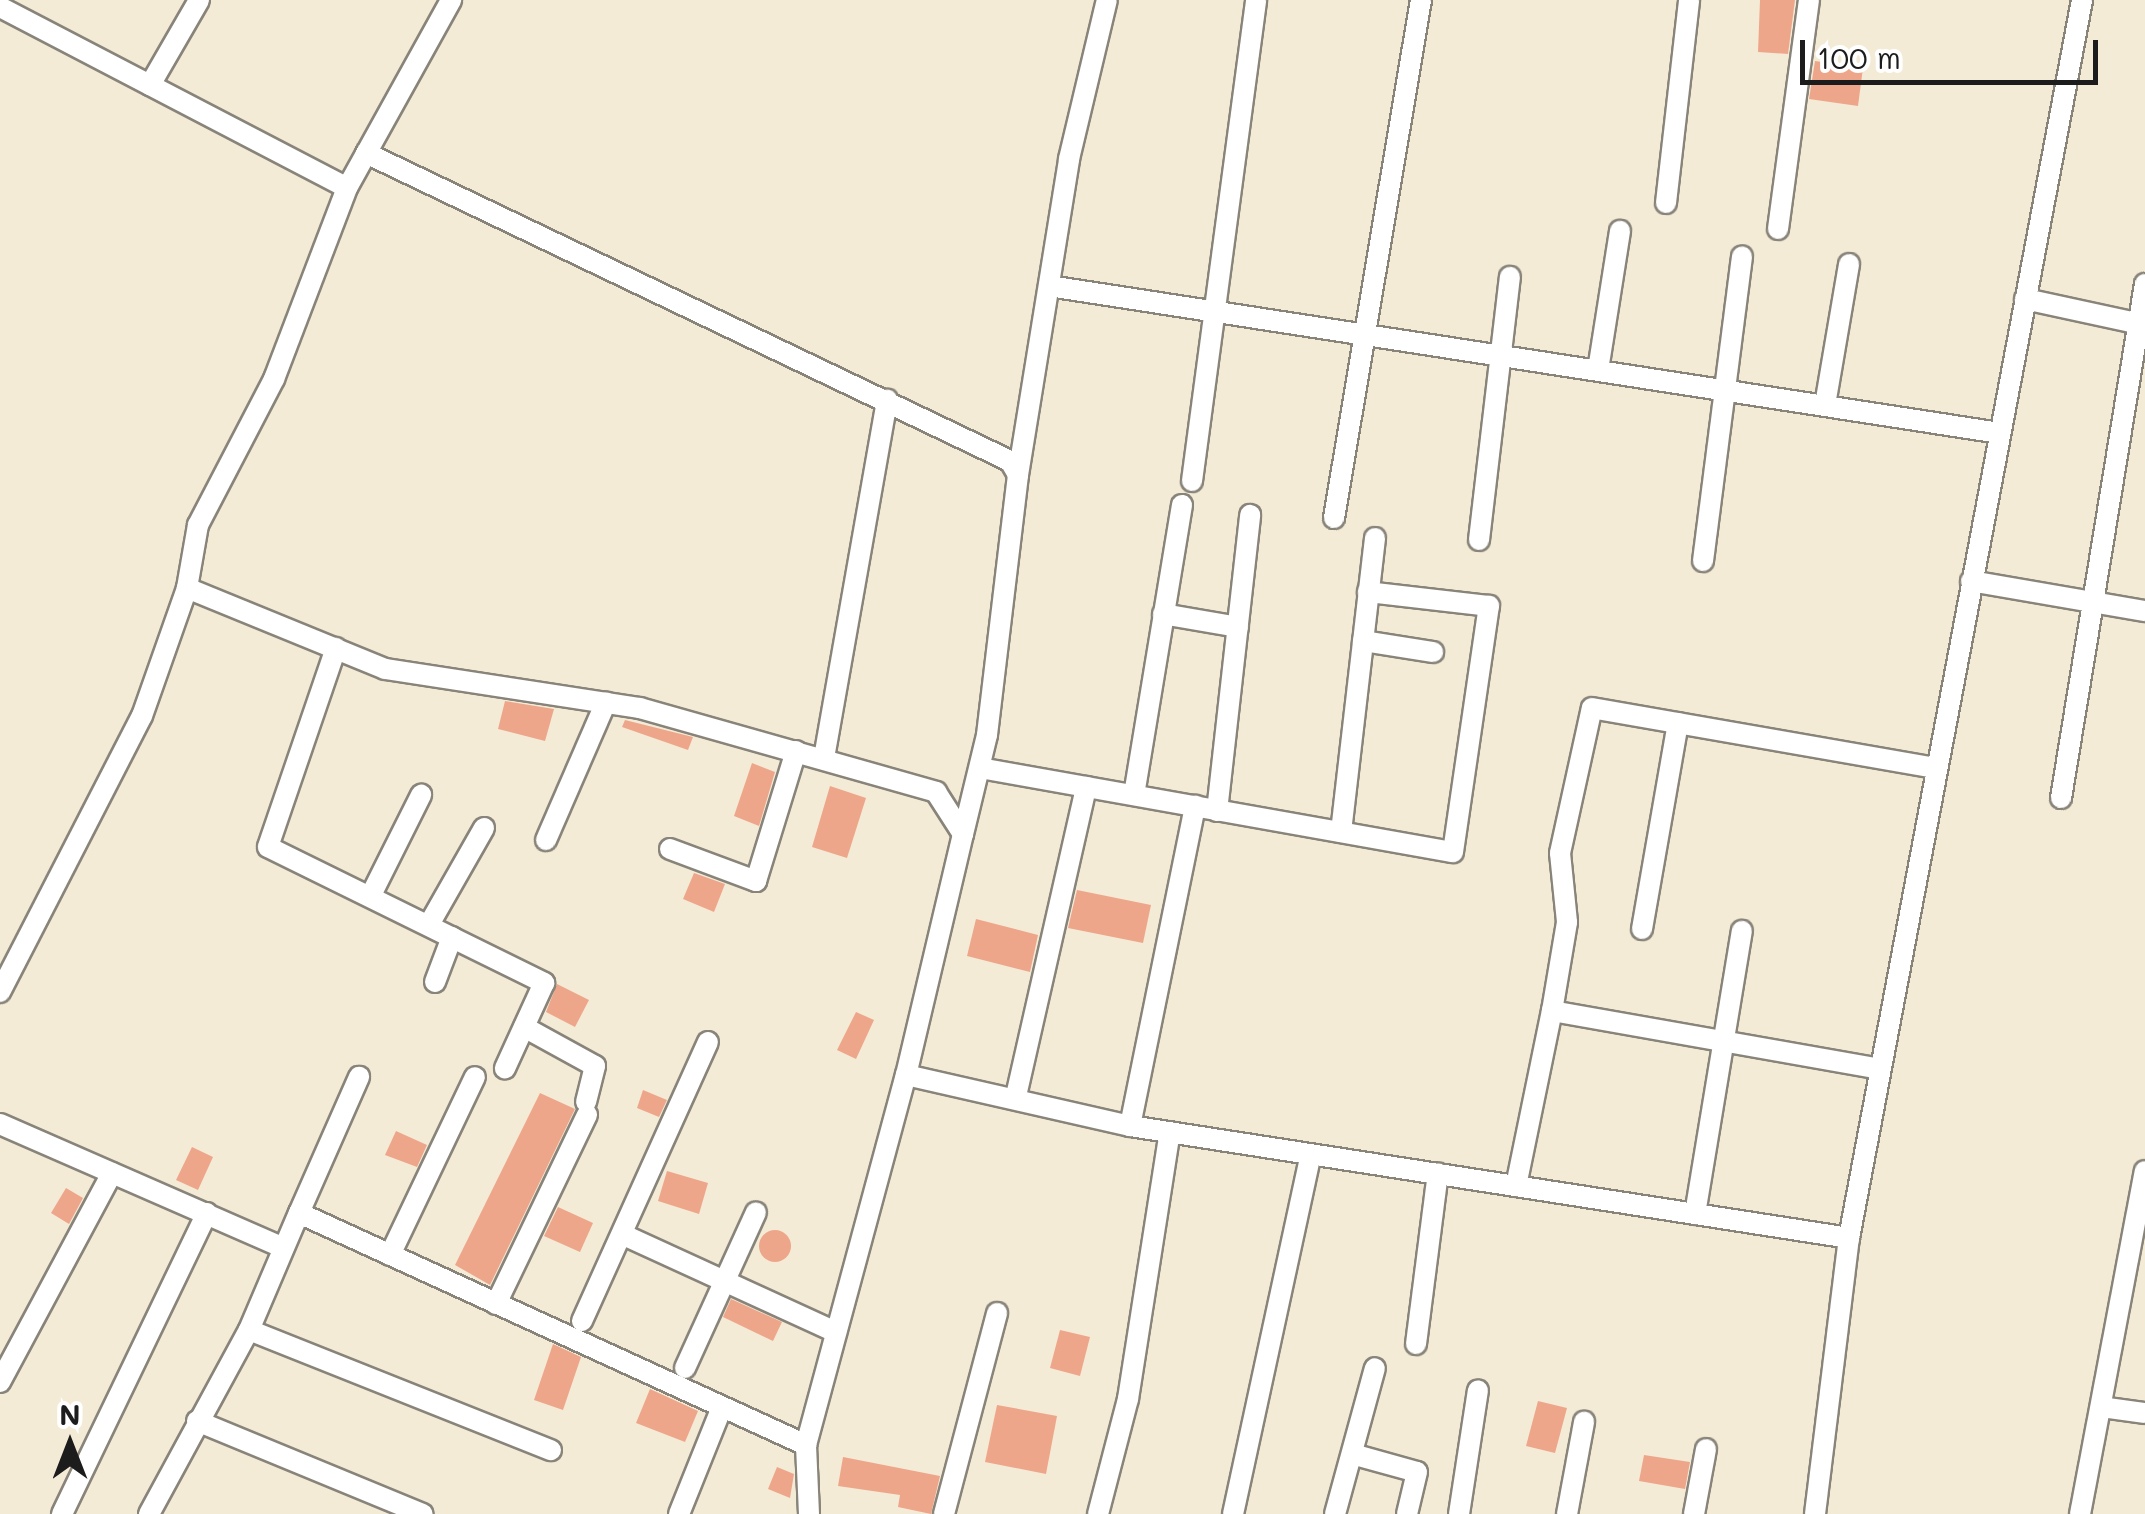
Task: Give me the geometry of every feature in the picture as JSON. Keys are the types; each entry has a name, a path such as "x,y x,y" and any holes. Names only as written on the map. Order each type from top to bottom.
{"street":[{"path":"150,85 198,0"},
{"path":"0,992 142,716 187,588 198,526 274,379 347,188 451,0"},
{"path":"809,1514 806,1445 906,1076 980,768 1018,475 1049,286 1107,0"},
{"path":"1192,481 1256,0"},
{"path":"1334,518 1360,334 1420,0"},
{"path":"1666,203 1689,0"},
{"path":"1778,228 1808,0"},
{"path":"1815,1514 1849,1238 2082,0"},
{"path":"4,5 347,188"},
{"path":"366,153 1010,461 1018,475"},
{"path":"1598,370 1620,231"},
{"path":"1703,560 1742,256"},
{"path":"1825,405 1850,264"},
{"path":"1478,540 1496,355 1510,277"},
{"path":"2060,798 2142,324 2145,284"},
{"path":"1049,286 2000,432"},
{"path":"2026,299 2142,324"},
{"path":"824,758 886,400"},
{"path":"1134,795 1182,505"},
{"path":"1130,1126 1206,808 1238,628 1250,514"},
{"path":"1341,832 1374,538"},
{"path":"1971,581 2145,610"},
{"path":"187,588 385,669 606,702 824,758 936,792 963,834"},
{"path":"980,768 1452,852 1488,606 1368,592"},
{"path":"1164,614 1238,628"},
{"path":"1363,641 1433,652"},
{"path":"336,648 268,847 431,921 452,937 544,982 505,1068"},
{"path":"546,840 606,702"},
{"path":"1516,1186 1567,922 1560,852 1592,708 1935,768"},
{"path":"1642,929 1678,723"},
{"path":"670,848 756,880 796,751"},
{"path":"1016,1096 1086,787"},
{"path":"372,894 420,795"},
{"path":"431,921 484,828"},
{"path":"1695,1214 1742,931"},
{"path":"435,982 452,937"},
{"path":"1552,1011 1880,1070"},
{"path":"496,1304 586,1109 595,1066 524,1027"},
{"path":"582,1321 626,1236 708,1042"},
{"path":"906,1076 1016,1096 1130,1126 1849,1238"},
{"path":"149,1514 249,1330 281,1247 359,1077"},
{"path":"390,1255 474,1078"},
{"path":"0,1124 281,1247"},
{"path":"1098,1514 1128,1399 1170,1132"},
{"path":"1233,1514 1312,1154"},
{"path":"2080,1514 2145,1171"},
{"path":"0,1382 112,1172"},
{"path":"1416,1344 1438,1174"},
{"path":"685,1368 756,1212"},
{"path":"62,1514 207,1213"},
{"path":"299,1213 806,1445"},
{"path":"626,1236 836,1332"},
{"path":"944,1514 997,1313"},
{"path":"249,1330 552,1450"},
{"path":"1335,1514 1375,1368"},
{"path":"1459,1514 1478,1390"},
{"path":"679,1514 722,1406"},
{"path":"2101,1406 2145,1413"},
{"path":"197,1421 423,1514"},
{"path":"1567,1514 1584,1422"},
{"path":"1694,1514 1706,1449"},
{"path":"1352,1454 1417,1472 1407,1514"}],"building":[{"path":"1760,0 1795,0 1788,54 1758,52"},
{"path":"1815,61 1863,68 1858,106 1809,99"},
{"path":"505,701 554,709 545,741 498,729"},
{"path":"625,720 693,737 688,750 622,727"},
{"path":"752,763 775,772 759,826 734,816"},
{"path":"830,786 866,798 847,858 812,847"},
{"path":"694,873 725,884 714,912 683,899"},
{"path":"1077,890 1151,905 1143,943 1068,928"},
{"path":"976,919 1038,935 1030,972 967,956"},
{"path":"557,984 589,1000 575,1027 546,1012"},
{"path":"856,1012 874,1020 856,1059 837,1050"},
{"path":"643,1090 667,1100 659,1117 637,1108"},
{"path":"540,1093 575,1109 490,1285 455,1265"},
{"path":"396,1131 427,1145 417,1167 385,1155"},
{"path":"192,1147 213,1157 198,1190 176,1180"},
{"path":"667,1171 708,1183 699,1214 658,1201"},
{"path":"66,1188 83,1198 69,1224 51,1213"},
{"path":"558,1207 593,1223 580,1252 544,1236"},
{"path":"775,1230 786,1235 791,1246 786,1257 775,1262 764,1257 759,1246 764,1235"},
{"path":"731,1299 782,1322 773,1341 723,1317"},
{"path":"1060,1330 1090,1337 1080,1376 1050,1368"},
{"path":"553,1344 581,1357 563,1410 534,1400"},
{"path":"650,1389 698,1411 685,1442 636,1423"},
{"path":"1538,1401 1567,1408 1555,1453 1526,1446"},
{"path":"997,1405 1057,1416 1046,1474 985,1462"},
{"path":"1644,1455 1690,1462 1685,1489 1639,1481"},
{"path":"843,1457 940,1476 931,1514 898,1507 900,1495 838,1486"},
{"path":"777,1467 794,1474 790,1498 768,1489"}]}
